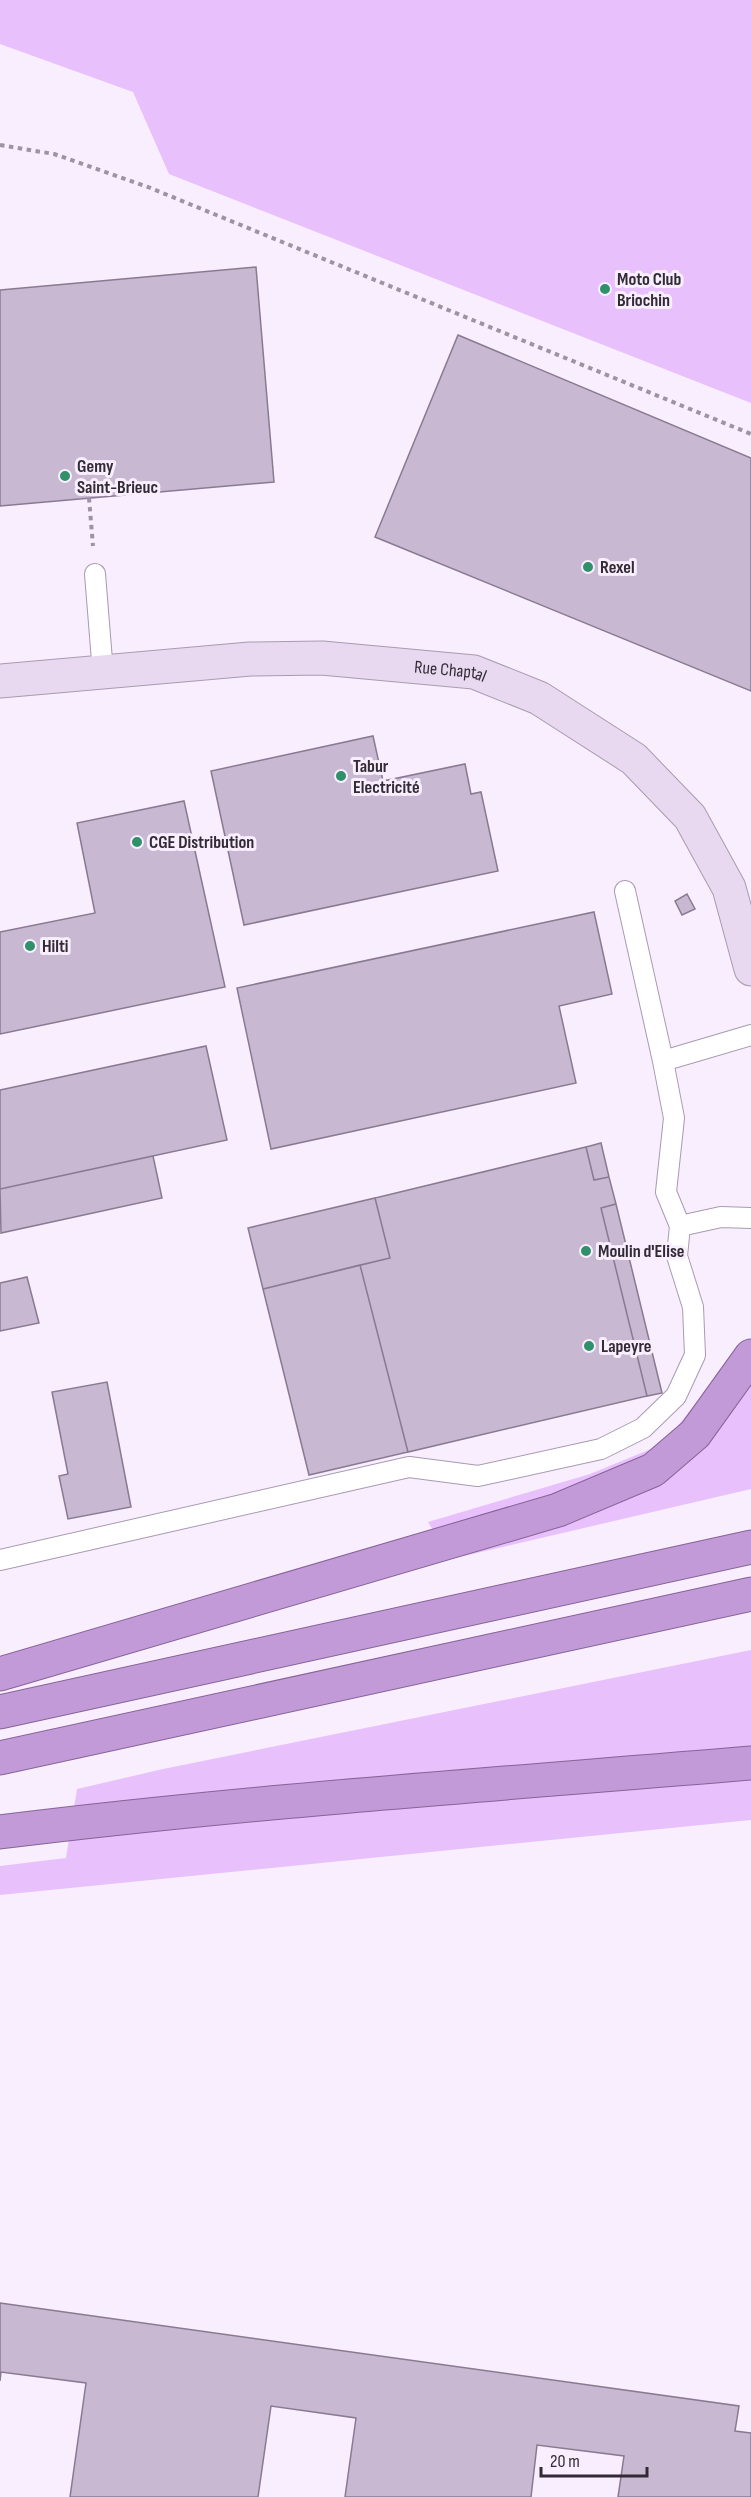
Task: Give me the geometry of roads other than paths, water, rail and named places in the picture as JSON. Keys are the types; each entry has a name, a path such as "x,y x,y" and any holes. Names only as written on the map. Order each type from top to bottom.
{"highway":[{"path":"0,1674 558,1510 652,1470 695,1434 751,1356"},
{"path":"0,1712 751,1547"},
{"path":"0,1758 751,1594"},
{"path":"0,1832 104,1819 373,1794 751,1763"}],"main road":[{"name":"Rue Chaptal","path":"0,681 250,659 322,658 474,672 539,698 634,759 690,817 729,888 751,969"}],"lane":[{"path":"95,574 102,672"},
{"path":"0,1560 409,1467 478,1476 601,1449 643,1428 676,1396 695,1355 693,1307 677,1256 680,1226 666,1192 674,1118 625,891"},
{"path":"663,1061 751,1035"},
{"path":"680,1226 721,1217 751,1218"}],"place":[{"name":"Moto Club Briochin","path":"605,289"},
{"name":"Gemy Saint-Brieuc","path":"65,476"},
{"name":"Rexel","path":"588,567"},
{"name":"Tabur Electricité","path":"341,776"},
{"name":"CGE Distribution","path":"137,842"},
{"name":"Hilti","path":"30,946"},
{"name":"Moulin d'Elise","path":"586,1251"},
{"name":"Lapeyre","path":"589,1346"}]}
